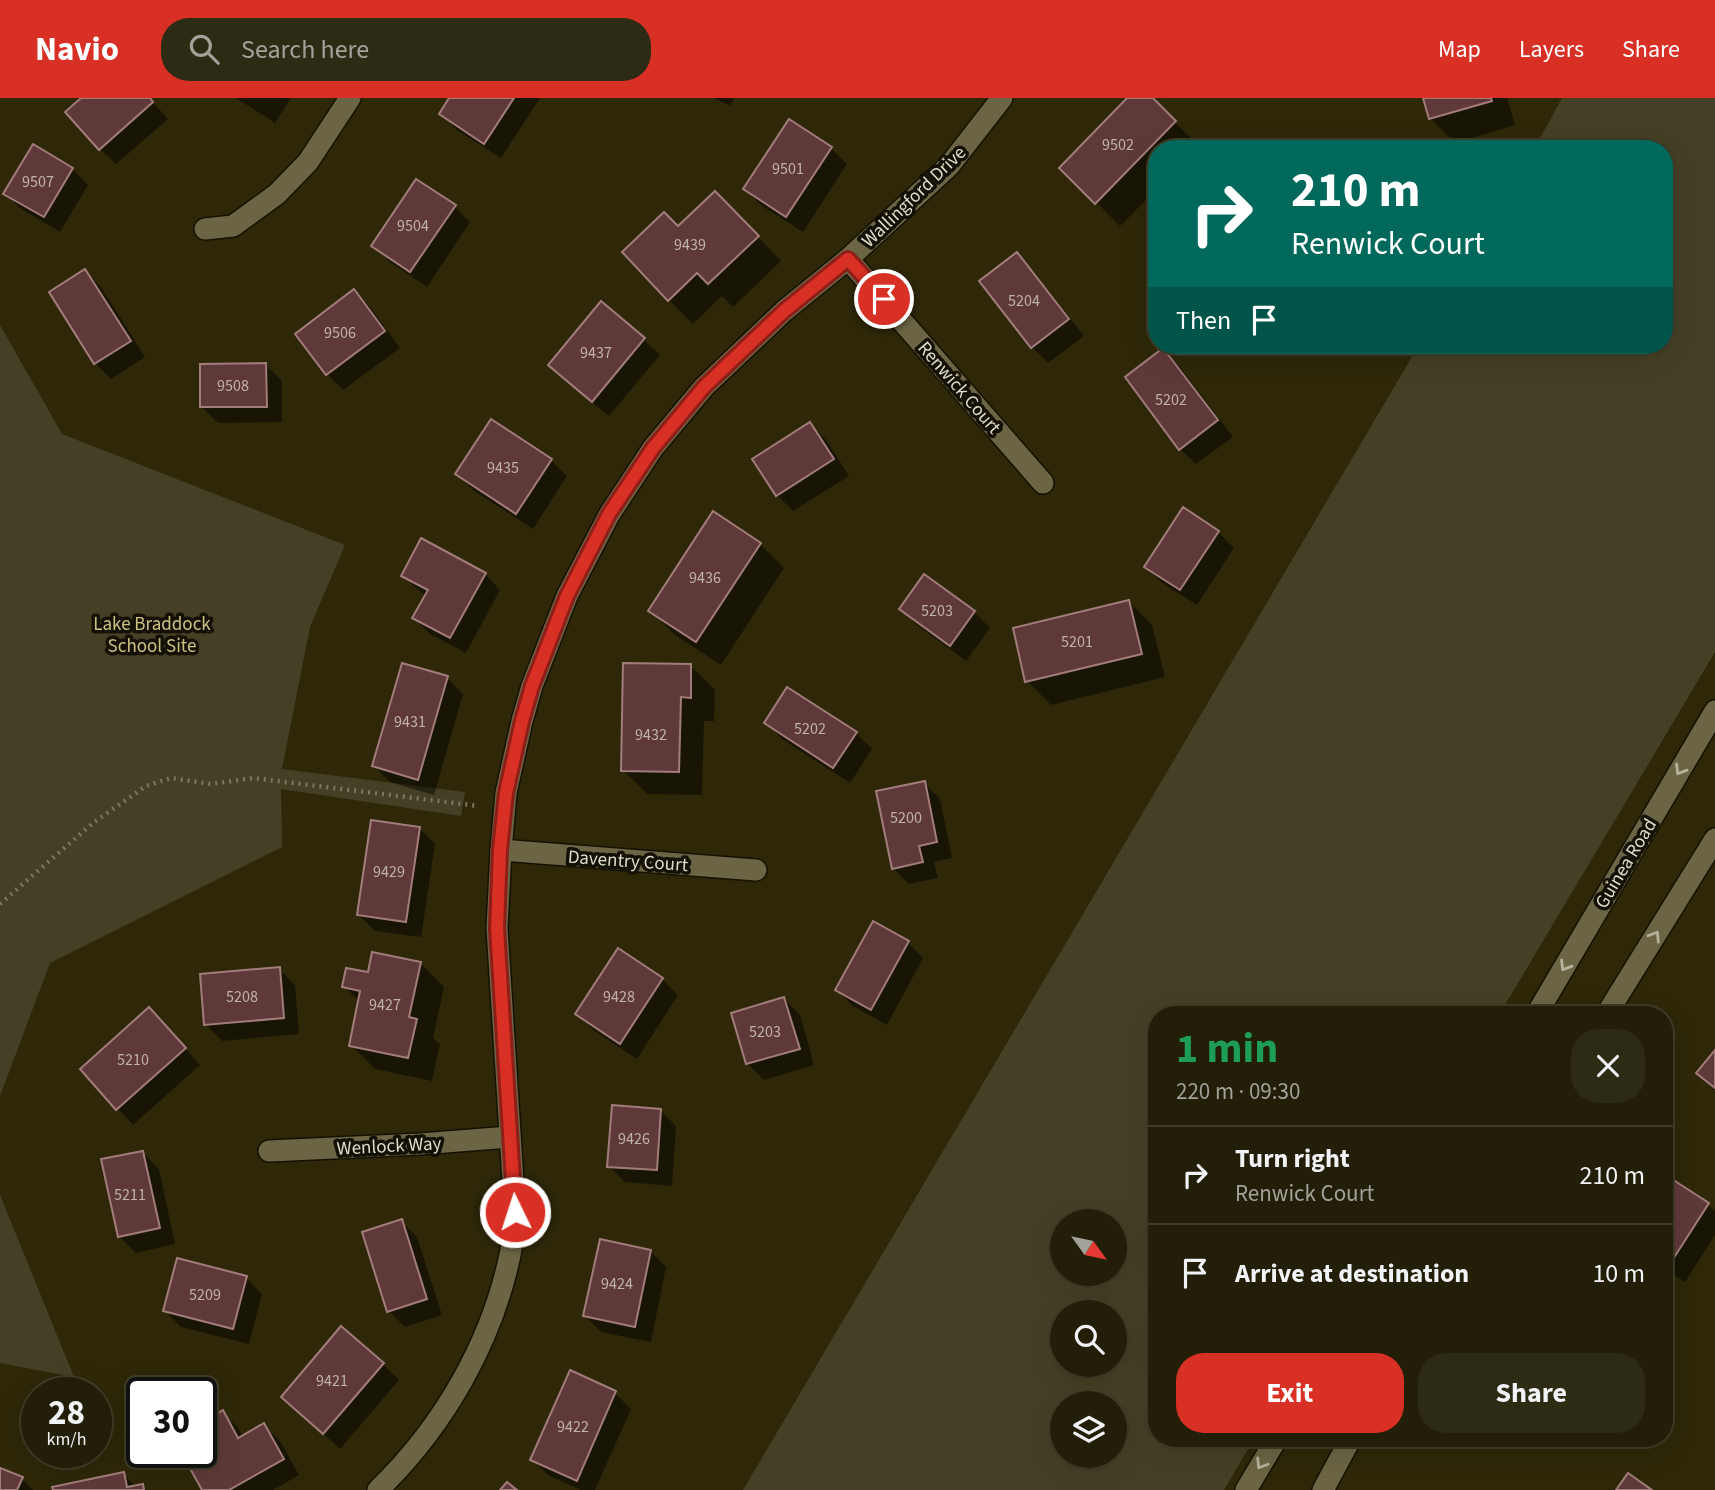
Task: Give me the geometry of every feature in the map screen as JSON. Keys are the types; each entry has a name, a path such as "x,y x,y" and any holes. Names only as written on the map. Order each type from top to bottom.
{"street":[{"path":"205,229 233,226 278,194 308,162 351,98"},
{"name":"Wallingford Drive","path":"378,1490 423,1441 447,1407 467,1371 486,1329 511,1247 515,1212 497,928 500,850 506,793 532,686 567,596 609,514 653,448 704,387 784,311 848,259 949,166 992,102"},
{"name":"Renwick Court","path":"848,259 1044,483"},
{"name":"Guinea Road","path":"1541,1006 1715,711"},
{"path":"1612,1006 1715,839"},
{"name":"Daventry Court","path":"500,850 756,870"},
{"name":"Wenlock Way","path":"268,1152 510,1137"},
{"path":"1246,1490 1272,1447"},
{"path":"1323,1490 1346,1447"}],"path":[{"path":"0,904 93,823 146,786 172,778 211,784 253,778 504,811"}],"green space":[{"path":"1562,98 1715,98 1715,652 1504,1006 1148,1006 1148,1447 1249,1447 1224,1490 743,1490 1414,354 1673,354 1673,140 1539,140"},
{"name":"Lake Braddock School Site","path":"0,325 62,434 345,545 310,627 282,769 465,792 461,816 281,789 282,847 50,963 0,1096"},
{"path":"0,1195 74,1377 0,1363"}],"building":[{"path":"81,98 150,98 153,102 99,150 65,112"},
{"path":"449,98 514,98 484,144 439,114"},
{"path":"1127,98 1153,98 1176,121 1157,140 1148,140 1148,150 1095,204 1059,168"},
{"path":"1423,98 1491,98 1492,101 1429,119"},
{"path":"789,119 832,147 786,217 743,189"},
{"path":"33,144 73,168 44,217 3,194"},
{"path":"416,179 456,205 410,272 371,246"},
{"path":"715,191 759,236 708,284 697,273 668,301 622,252 664,212 678,226"},
{"path":"1017,252 1069,319 1031,348 979,281"},
{"path":"85,269 131,341 94,364 49,292"},
{"path":"354,289 385,331 326,375 295,334"},
{"path":"601,301 645,338 592,402 548,365"},
{"path":"1155,354 1168,354 1218,420 1179,450 1125,377"},
{"path":"266,363 267,407 200,407 200,364"},
{"path":"491,419 552,459 516,514 455,474"},
{"path":"810,422 834,459 776,496 752,459"},
{"path":"1183,507 1219,531 1180,590 1144,567"},
{"path":"713,511 761,543 696,642 648,611"},
{"path":"421,538 486,573 450,638 412,618 428,590 401,576"},
{"path":"924,574 975,611 950,646 899,609"},
{"path":"1129,600 1142,654 1025,682 1013,628"},
{"path":"402,663 448,676 418,780 372,766"},
{"path":"623,663 691,664 691,698 681,697 679,772 621,771"},
{"path":"787,687 857,732 833,768 764,723"},
{"path":"925,781 937,842 919,846 923,862 892,869 876,791"},
{"path":"371,820 420,827 406,922 357,915"},
{"path":"873,921 909,941 871,1010 835,990"},
{"path":"618,948 663,978 620,1044 575,1014"},
{"path":"372,952 421,962 409,1017 417,1019 408,1058 349,1046 360,991 342,987 346,968 368,972"},
{"path":"280,967 284,1018 204,1025 200,974"},
{"path":"784,997 800,1049 746,1064 731,1013"},
{"path":"149,1007 186,1048 116,1110 80,1069"},
{"path":"1715,1050 1715,1088 1696,1073"},
{"path":"612,1105 661,1109 657,1170 607,1167"},
{"path":"143,1151 160,1228 118,1237 101,1159"},
{"path":"1673,1180 1709,1203 1673,1259"},
{"path":"402,1219 427,1299 387,1312 362,1232"},
{"path":"600,1239 651,1250 635,1327 583,1316"},
{"path":"177,1258 247,1276 233,1329 163,1311"},
{"path":"341,1326 384,1363 323,1434 281,1397"},
{"path":"570,1370 616,1391 577,1481 530,1460"},
{"path":"223,1410 238,1438 264,1423 284,1459 229,1490 202,1490 190,1468 217,1468 217,1413"},
{"path":"0,1468 23,1477 17,1490 0,1490"},
{"path":"124,1472 127,1487 143,1484 144,1490 53,1490 52,1487"},
{"path":"1628,1473 1652,1490 1616,1490"},
{"path":"507,1482 517,1490 500,1490"}],"route":[{"path":"515,1212 497,928 500,850 506,793 522,721 532,686 567,596 609,514 653,448 704,387 784,311 848,259 884,299"}]}
